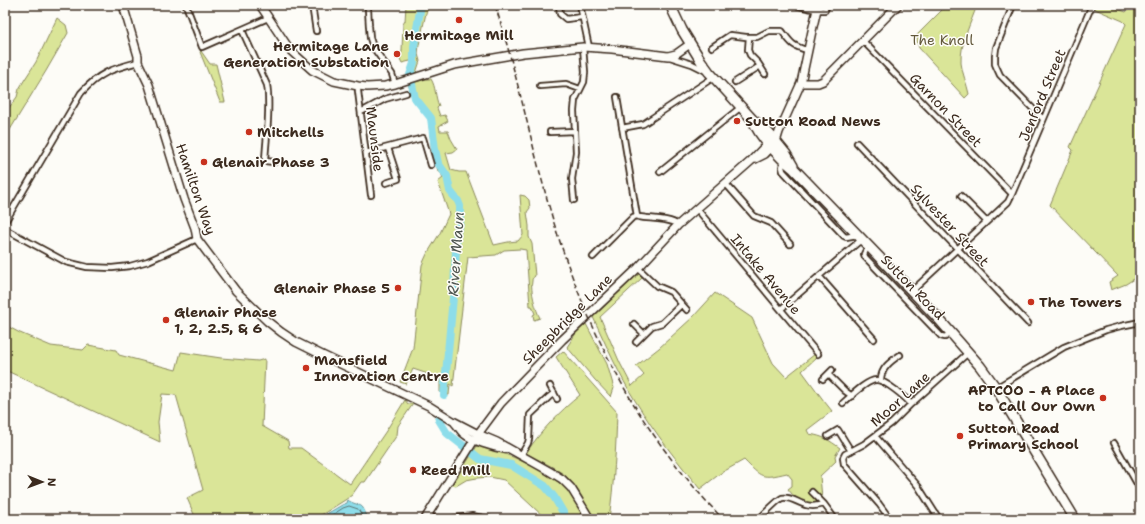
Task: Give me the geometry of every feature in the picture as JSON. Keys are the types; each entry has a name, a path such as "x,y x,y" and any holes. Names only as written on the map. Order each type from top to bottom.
{"highway":[{"name":"Sutton Road","path":"671,5 690,44 712,75 753,120 764,128 785,159 794,169 969,352 996,388 1075,519"},
{"name":"Sutton Road","path":"753,120 755,128 773,141"}],"street":[{"name":"Hamilton Way","path":"123,5 138,56 138,62 149,85 184,199 195,228 197,239 236,291 266,321 296,342 429,406 453,421 464,433 476,437 495,447 509,449 562,479 571,488 590,519"},
{"path":"186,5 202,47 268,18"},
{"path":"260,5 290,50 312,70 334,80 358,86 367,87 396,84 454,65 477,60 523,53 586,47 668,56 692,64 712,75 643,124 622,128"},
{"path":"312,5 316,32"},
{"path":"559,5 560,14 566,19 582,17"},
{"path":"574,200 572,179 576,152 574,111 575,100 584,82 586,47 580,5"},
{"path":"795,5 825,10 827,5"},
{"path":"800,83 821,82 898,5"},
{"path":"1013,5 996,48 995,64 1000,75 1043,119"},
{"name":"Jenford Street","path":"912,291 1008,202 1092,5"},
{"path":"773,141 782,125 800,83 818,8"},
{"path":"368,9 370,38 373,46 392,74 396,84"},
{"path":"242,30 268,92 265,161 274,162"},
{"path":"712,47 730,35 757,37 769,31 782,31 796,47 808,50"},
{"path":"749,37 748,50 750,55 755,59 765,74"},
{"name":"Garnon Street","path":"863,41 1012,194"},
{"path":"668,56 676,54 690,44"},
{"path":"5,222 81,93 91,82 115,68 138,62"},
{"path":"735,82 760,66"},
{"path":"540,86 566,84 580,89"},
{"name":"Maunside","path":"358,86 360,112 372,195"},
{"path":"360,112 385,99 406,93"},
{"path":"617,97 637,216"},
{"path":"660,172 741,107"},
{"path":"764,128 772,128 782,125"},
{"path":"550,132 575,130"},
{"path":"366,153 423,138 431,165"},
{"name":"Sheepbridge Lane","path":"426,517 470,446 501,403 571,331 638,268 678,225 753,160 761,157 773,141"},
{"name":"Sylvester Street","path":"857,142 1028,323"},
{"path":"386,183 398,179 388,148"},
{"name":"Sutton Road","path":"785,159 782,167 783,171 844,236 860,237"},
{"path":"726,184 754,216 771,223 790,244"},
{"path":"961,196 986,221"},
{"name":"Intake Avenue","path":"698,209 818,354"},
{"path":"637,216 638,218 669,220 678,225"},
{"path":"593,257 633,218 637,216"},
{"path":"5,230 66,262 87,267 112,268 130,266 148,261 197,239"},
{"path":"781,309 820,276 860,237"},
{"name":"Sutton Road","path":"868,246 864,254 865,257 941,336 945,337 952,333"},
{"path":"638,268 657,286 671,292 687,310"},
{"path":"820,276 874,339"},
{"path":"636,342 652,326 662,323 682,304"},
{"path":"996,388 1064,347 1106,330 1140,322"},
{"path":"634,324 644,334"},
{"name":"Moor Lane","path":"890,519 844,464 843,458 845,454 864,444 892,424 911,404 969,352"},
{"path":"881,381 880,377 882,370 892,357 900,354"},
{"path":"823,379 830,372 845,391 852,396"},
{"path":"843,403 869,382 875,380 881,381 905,397 911,404"},
{"path":"550,386 557,399"},
{"path":"521,455 528,444 530,415 554,393"},
{"path":"828,436 838,430 851,451"},
{"path":"875,436 918,486 939,519"},
{"path":"1114,443 1140,489"},
{"path":"812,492 824,504 835,519"},
{"path":"759,519 782,498 790,498 808,506 824,504"},
{"path":"451,519 472,516 489,519"},
{"path":"426,517 435,519"}],"green space":[{"path":"406,5 430,5 426,13 419,45 418,54 420,61 416,73 412,74 410,69 412,62 402,63 400,59"},
{"name":"The Knoll","path":"947,5 977,5 962,48 961,63 969,94 965,98 919,48 917,41 917,35"},
{"path":"1096,5 1106,5 1126,12 1133,5 1140,5 1140,275 1126,284 1111,290 1109,282 1118,276 1050,205 1073,150 1070,147 1126,24 1123,21 1095,9"},
{"path":"57,18 66,25 68,33 5,138 5,113 17,97 19,89 36,62"},
{"path":"201,51 210,64 216,64 225,102 220,102 200,52"},
{"path":"431,79 433,82 439,106 437,108 440,116 445,115 448,121 439,126 440,131 448,131 457,149 453,152 446,153 451,170 466,172 494,245 518,241 523,235 520,195 525,196 529,200 530,208 527,212 535,276 532,279 532,289 535,305 540,318 534,320 533,315 535,314 532,306 530,306 526,250 504,250 496,255 468,257 453,386 450,384 449,395 444,395 440,392 440,378 413,369 406,384 400,382 413,348 422,265 449,214 438,182 443,178 441,173 438,171 432,152 428,117 415,103 408,84"},
{"path":"639,273 642,278 600,317 620,363 632,386 644,375 636,366 659,348 693,317 715,293 752,318 773,363 786,377 815,354 817,357 802,371 832,411 807,430 809,434 826,439 840,448 835,456 836,461 820,476 822,498 818,502 814,504 804,503 795,497 788,489 792,486 792,479 787,473 762,476 744,460 721,473 700,489 643,413 613,360 593,317"},
{"path":"586,324 607,364 614,388 611,397 567,347 576,333"},
{"path":"5,325 51,346 83,350 88,345 116,350 119,355 176,370 181,352 221,358 258,361 265,359 262,426 288,441 289,448 301,448 350,484 405,400 408,404 413,404 398,426 397,435 365,482 361,482 352,495 315,519 196,519 187,498 203,490 176,395 162,394 158,422 160,442 5,370"},
{"path":"563,351 617,412 609,519 594,519 579,491 567,477 526,453 551,422 580,395 556,357"},
{"path":"480,445 513,457 539,469 553,478 568,490 587,519 546,519 504,480 490,477 477,478 466,480 456,486 452,485 477,446"}],"water":[{"path":"348,500 362,507 368,518 318,519 347,503"}],"waterway":[{"name":"River Maun","path":"421,5 414,46 414,63 410,75 415,98 431,118 438,163 447,176 450,191 460,206 460,223 457,231 454,287 444,395"},
{"name":"River Maun","path":"439,420 447,433 480,459 511,465 545,486 554,497 567,519"}],"railway":[{"path":"495,5 559,240 591,322 617,375 647,425 683,474 723,519"}],"place":[{"name":"Hermitage Mill","path":"459,20"},
{"name":"Hermitage Lane Generation Substation","path":"397,54"},
{"name":"Sutton Road News","path":"737,121"},
{"name":"Mitchells","path":"249,132"},
{"name":"Glenair Phase 3","path":"204,162"},
{"name":"Glenair Phase 5","path":"398,288"},
{"name":"The Towers","path":"1031,302"},
{"name":"Glenair Phase 1, 2, 2.5, & 6","path":"166,320"},
{"name":"Mansfield Innovation Centre","path":"306,368"},
{"name":"APTCOO - A Place to Call Our Own","path":"1103,398"},
{"name":"Sutton Road Primary School","path":"960,436"},
{"name":"Reed Mill","path":"413,470"}]}
